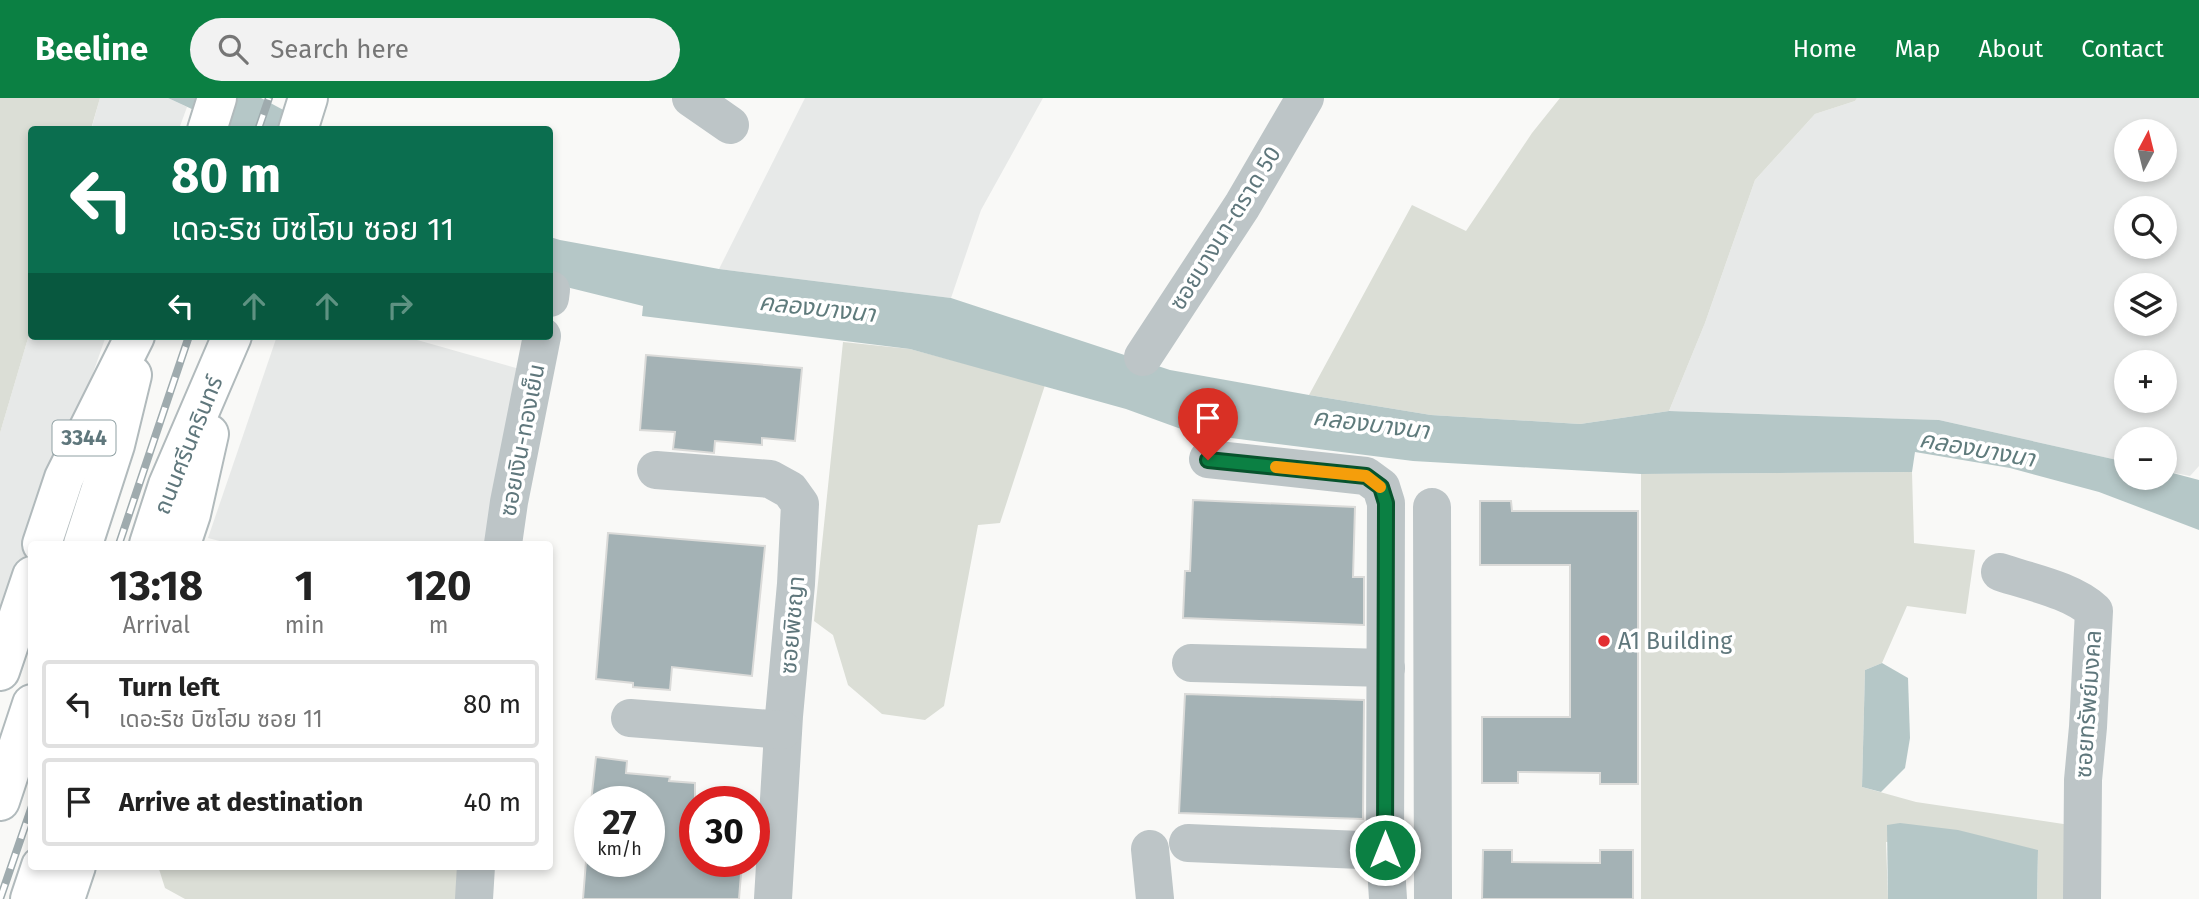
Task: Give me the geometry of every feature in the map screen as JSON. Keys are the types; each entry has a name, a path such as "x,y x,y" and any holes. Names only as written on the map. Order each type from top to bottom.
{"main road":[{"path":"208,126 217,98"},
{"name":"3344","path":"43,541 64,478 133,340"},
{"name":"3344","path":"84,541 115,444 140,340"},
{"name":"ถนนศรีนครินทร์","path":"150,541 169,485 230,341"},
{"name":"ถนนศรีนครินทร์","path":"182,541 191,514 230,341"},
{"path":"0,671 28,588"},
{"path":"0,801 28,716"},
{"path":"30,899 40,870"},
{"path":"65,899 75,870"}],"street":[{"path":"691,98 730,125"},
{"name":"ซอยบางนา-ตราด 50","path":"1143,357 1242,206 1305,98"},
{"name":"ซอยเงิน-ทองเย็น","path":"503,541 541,340"},
{"path":"1208,460 1366,476 1381,487 1386,503 1385,850 1388,899"},
{"name":"ซอยพิชญา","path":"656,470 770,479 790,490 800,504 773,899"},
{"path":"1432,507 1433,899"},
{"name":"ซอยทรัพย์มงคล","path":"2000,572 2072,596 2094,611 2083,780 2082,899"},
{"path":"1191,663 1386,668"},
{"path":"630,718 783,730"},
{"path":"1188,843 1385,850"},
{"path":"1150,849 1155,899"},
{"path":"474,899 476,870"}],"shaded area":[{"path":"0,98 100,98 92,126 28,126 28,338 0,433"},
{"path":"100,98 168,98 187,107 180,126 92,126"},
{"path":"805,98 1043,98 981,210 951,298 719,269"},
{"path":"1560,98 1857,98 1815,114 1755,180 1705,323 1669,411 1580,424 1431,415 1309,395 1412,205 1466,231 1532,133"},
{"path":"1857,98 2199,98 2199,466 2190,476 2177,473 2177,427 2114,427 2114,459 1939,420 1669,411 1705,323 1755,180 1815,114"},
{"path":"28,338 105,340 34,541 28,541 28,557 0,637 0,433"},
{"path":"276,340 417,340 523,370 494,541 220,541 208,538"},
{"path":"843,342 910,349 1045,385 1000,523 978,525 944,706 925,720 882,714 848,685 833,635 814,621"},
{"path":"1912,472 1914,543 1975,550 1966,614 1907,606 1882,663 1865,670 1862,787 1916,802 2070,825 2069,899 2037,899 2038,850 1886,842 1888,899 1641,899 1641,474"},
{"path":"159,870 466,870 464,899 185,899 165,888"}],"water":[{"path":"168,98 261,98 313,126 229,126"},
{"name":"คลองบางนา","path":"553,238 719,269 951,298 1170,370 1431,415 1580,424 1669,411 1939,420 2114,459 2114,490 2177,490 2177,474 2199,480 2199,530 2099,492 2010,468 1915,452 1912,472 1641,474 1413,461 1192,433 1126,409 910,349 642,316 643,306 553,284"},
{"path":"1882,663 1908,678 1910,738 1905,768 1881,792 1862,787 1865,670"},
{"path":"1900,823 1958,830 2038,850 2037,899 1888,899 1887,825"}],"building":[{"path":"646,355 802,368 795,441 762,438 762,445 715,441 714,453 673,449 675,432 640,430"},
{"path":"1193,500 1355,507 1353,577 1364,577 1364,625 1183,618 1185,571 1190,571"},
{"name":"A1 Building","path":"1480,501 1511,501 1512,511 1638,511 1638,784 1600,784 1600,773 1518,772 1518,783 1482,783 1482,717 1570,717 1570,565 1480,565"},
{"path":"608,533 765,546 752,676 672,667 670,690 633,687 633,683 596,679"},
{"path":"1185,694 1364,700 1363,819 1179,813"},
{"path":"596,757 627,761 626,773 670,777 669,781 695,783 695,786 679,786 679,877 741,877 739,899 583,899 585,877 665,877 665,786 593,786"},
{"path":"1483,850 1512,850 1512,862 1600,863 1600,850 1633,850 1633,899 1482,899"}],"railway":[{"path":"259,126 269,98"},
{"path":"120,541 188,340"},
{"path":"0,899 28,818"}],"slow traffic":[{"path":"1276,467 1366,476 1380,487"}],"place":[{"name":"A1 Building","path":"1604,641"}],"route":[{"path":"1208,460 1366,476 1381,487 1386,503 1385,850"}]}
